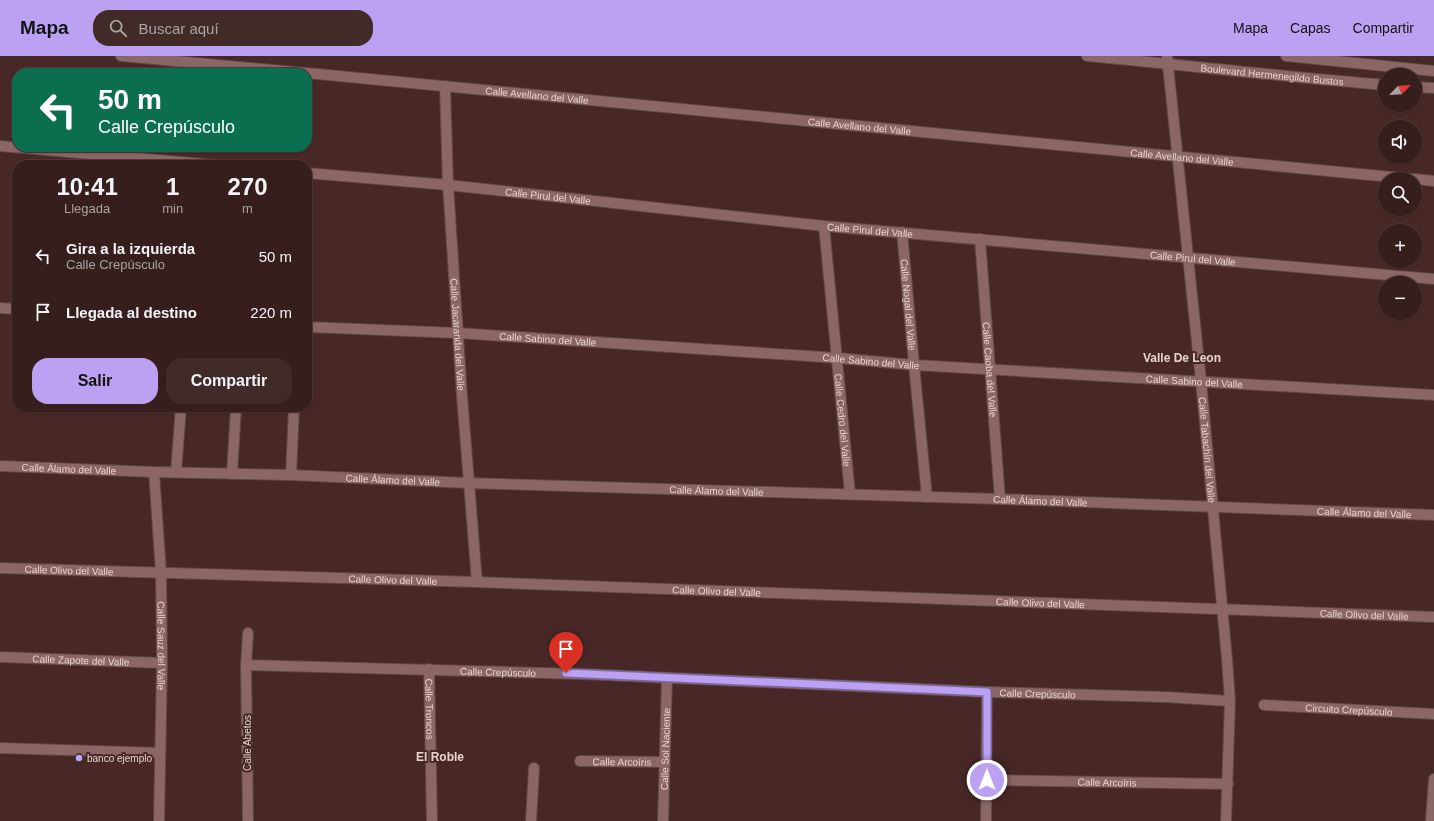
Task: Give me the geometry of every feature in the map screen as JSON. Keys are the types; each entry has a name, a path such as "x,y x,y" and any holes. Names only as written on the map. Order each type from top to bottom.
{"street":[{"name":"Calle Avellano del Valle","path":"121,56 252,68"},
{"name":"Boulevard Hermenegildo Bustos","path":"1087,56 1168,60 1304,79 1378,84"},
{"name":"Boulevard Hermenegildo Bustos","path":"1286,56 1434,71"},
{"name":"Calle Tabachín del Valle","path":"1168,60 1201,381 1230,701 1226,821"},
{"name":"Calle Avellano del Valle","path":"312,74 1378,176"},
{"name":"Calle Jacaranda del Valle","path":"445,86 448,185 468,483 477,582"},
{"path":"1422,87 1434,88"},
{"path":"0,146 12,147"},
{"path":"68,152 158,160"},
{"name":"Calle Pirul del Valle","path":"312,173 448,185 824,226 1434,279"},
{"path":"1422,180 1434,181"},
{"name":"Calle Cedro del Valle","path":"824,226 850,494"},
{"name":"Calle Nogal del Valle","path":"902,232 927,497"},
{"name":"Calle Caoba del Valle","path":"980,239 1000,499"},
{"path":"0,308 12,309"},
{"name":"Calle Sabino del Valle","path":"312,327 458,333 838,358 914,365 990,368 1434,395"},
{"path":"176,472 181,412"},
{"path":"232,474 236,412"},
{"path":"291,475 294,412"},
{"name":"Calle Álamo del Valle","path":"0,466 1434,515"},
{"name":"Calle Sauz del Valle","path":"154,472 161,573 162,663 159,821"},
{"name":"Calle Olivo del Valle","path":"0,568 477,582 1434,617"},
{"name":"Calle Abetos","path":"248,633 246,665 248,821"},
{"name":"Calle Zapote del Valle","path":"0,657 162,663"},
{"name":"Calle Crepúsculo","path":"246,665 429,669 987,692 1165,697 1230,701"},
{"name":"Calle Troncos","path":"429,669 432,821"},
{"name":"Calle Sol Naciente","path":"663,821 668,678"},
{"path":"986,821 987,692"},
{"name":"Circuito Crepúsculo","path":"1264,705 1434,714"},
{"path":"0,748 160,753"},
{"name":"Calle Arcoíris","path":"580,761 664,762"},
{"path":"531,821 534,768"},
{"path":"1431,821 1434,779"},
{"name":"Calle Arcoíris","path":"987,780 1228,784"}],"place":[{"name":"banco ejemplo","path":"79,758"}],"district":[{"name":"Valle De Leon","path":"1182,358"},
{"name":"El Roble","path":"440,757"}],"route":[{"path":"566,673 987,692 987,780"}]}
